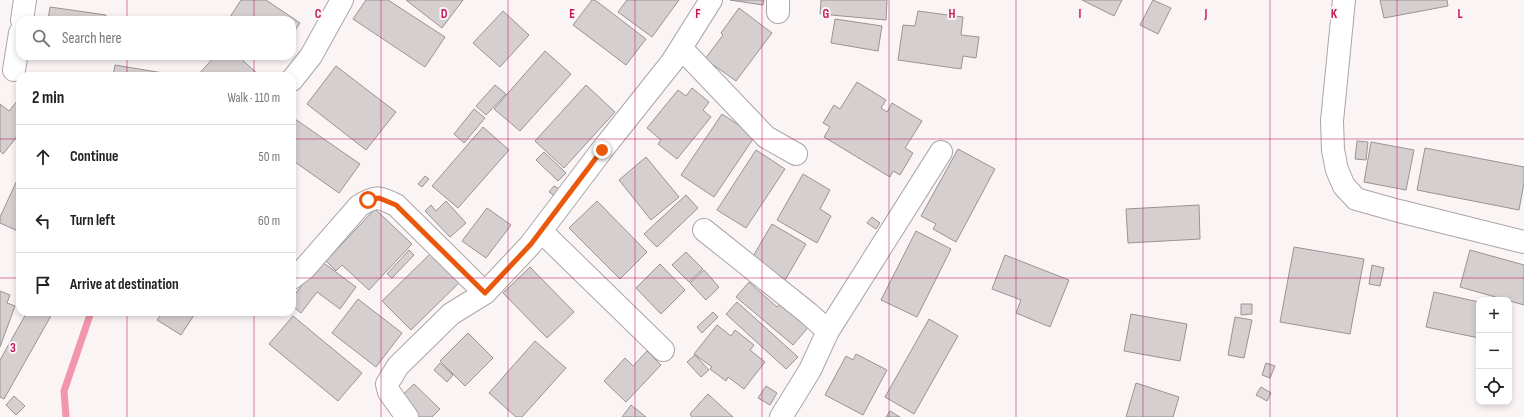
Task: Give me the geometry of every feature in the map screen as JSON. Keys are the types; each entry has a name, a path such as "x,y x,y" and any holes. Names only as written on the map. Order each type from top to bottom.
{"street":[{"path":"23,16 25,0"},
{"path":"296,75 311,56 342,0"},
{"path":"407,417 389,392 387,384 398,366 451,314 485,293 531,244 602,150 672,62 711,0"},
{"path":"1344,0 1332,121 1333,150 1336,170 1344,186 1356,199 1524,242"},
{"path":"680,48 766,137 796,154"},
{"path":"14,70 16,58"},
{"path":"780,417 810,370 828,331 941,152"},
{"path":"296,275 304,269 359,206 368,200 379,198 396,205 485,293"},
{"path":"704,230 808,313 828,331"},
{"path":"541,231 662,350"}],"building":[{"path":"241,0 266,0 290,16 231,16"},
{"path":"366,0 388,0 445,37 425,67 353,19"},
{"path":"406,0 463,0 442,28"},
{"path":"592,0 595,0 646,39 626,65 573,25"},
{"path":"627,0 679,0 652,37 618,12"},
{"path":"730,0 764,0 763,5"},
{"path":"821,0 887,0 886,20 820,14"},
{"path":"1082,0 1122,0 1114,16"},
{"path":"1153,0 1171,8 1158,34 1140,25"},
{"path":"1380,0 1447,0 1448,6 1384,18"},
{"path":"50,7 106,15 106,16 49,16"},
{"path":"739,8 772,33 736,81 705,59 723,35 721,33"},
{"path":"503,11 529,35 500,67 473,43"},
{"path":"918,11 963,17 961,35 979,37 976,58 963,56 961,69 898,60 903,25 915,26"},
{"path":"835,19 882,26 878,51 831,43"},
{"path":"296,20 300,23 296,29"},
{"path":"545,51 571,74 520,131 494,109"},
{"path":"211,60 242,60 256,72 201,72"},
{"path":"115,65 157,72 114,72"},
{"path":"336,66 396,112 366,150 307,104"},
{"path":"857,82 886,100 881,108 887,112 892,103 922,121 905,148 913,153 900,175 893,171 890,177 824,137 830,127 823,123 834,105 840,109"},
{"path":"495,85 506,94 486,115 476,106"},
{"path":"586,85 615,112 564,168 535,141"},
{"path":"692,88 709,102 703,110 711,117 677,159 658,144 661,140 647,128 678,90 686,96"},
{"path":"16,102 16,138 3,154 0,151 0,104 9,111"},
{"path":"474,109 485,118 464,143 454,134"},
{"path":"722,114 755,136 714,197 681,175"},
{"path":"296,120 360,164 339,193 296,163"},
{"path":"483,127 509,150 458,208 432,186"},
{"path":"1357,141 1368,142 1366,160 1355,159"},
{"path":"1371,142 1414,150 1406,190 1364,182"},
{"path":"1425,148 1524,167 1524,183 1519,210 1417,190"},
{"path":"958,149 995,169 956,242 933,229 936,224 921,216"},
{"path":"756,150 785,169 746,228 717,210"},
{"path":"544,152 566,173 558,181 536,160"},
{"path":"646,157 679,197 651,220 619,180"},
{"path":"803,174 830,190 820,209 831,216 817,243 777,220"},
{"path":"425,176 429,179 422,187 418,184"},
{"path":"16,183 16,230 0,223 0,217"},
{"path":"554,186 563,191 558,198 549,192"},
{"path":"686,195 698,208 657,247 644,234"},
{"path":"446,201 466,223 450,237 425,211 431,205 436,211"},
{"path":"597,201 647,252 620,279 569,228"},
{"path":"1199,205 1200,239 1128,243 1126,209"},
{"path":"487,208 511,225 486,258 462,241"},
{"path":"375,209 412,244 369,290 342,265 336,271 326,261"},
{"path":"872,217 880,223 876,229 867,223"},
{"path":"772,224 806,244 784,282 749,263"},
{"path":"916,231 951,249 917,317 881,300"},
{"path":"1294,247 1364,259 1350,334 1280,322"},
{"path":"409,250 414,255 392,278 387,274"},
{"path":"434,250 463,279 411,330 382,301"},
{"path":"1470,250 1524,265 1524,305 1512,302 1512,297 1496,297 1460,287"},
{"path":"686,252 703,269 689,282 672,265"},
{"path":"1005,255 1069,280 1050,327 1016,313 1021,300 992,289"},
{"path":"321,261 356,287 340,309 317,292 301,313 296,309 296,293"},
{"path":"660,264 685,290 661,314 636,288"},
{"path":"1372,265 1384,268 1380,286 1369,284"},
{"path":"530,267 574,312 547,338 503,293"},
{"path":"704,270 719,287 706,300 690,283"},
{"path":"749,282 777,307 784,299 812,323 793,345 736,297"},
{"path":"0,291 10,295 7,303 15,306 0,347"},
{"path":"1434,292 1476,301 1476,337 1426,327"},
{"path":"358,299 402,333 376,367 332,333"},
{"path":"737,302 798,357 786,369 726,314"},
{"path":"1241,304 1252,304 1252,314 1241,315"},
{"path":"713,312 718,317 702,333 697,327"},
{"path":"1131,314 1187,324 1180,361 1124,351"},
{"path":"25,316 51,316 4,399 0,397 0,360"},
{"path":"160,316 193,316 181,335 157,320"},
{"path":"293,316 362,373 338,401 269,344"},
{"path":"1235,317 1252,320 1244,358 1228,355"},
{"path":"929,319 958,336 914,414 885,397"},
{"path":"717,325 731,336 735,330 754,345 750,350 765,362 744,389 728,377 726,381 710,369 712,367 694,354"},
{"path":"468,333 493,358 465,386 440,361"},
{"path":"535,341 566,368 522,417 516,417 489,393"},
{"path":"647,351 661,365 626,402 604,381 625,358 633,366"},
{"path":"856,354 887,370 863,415 825,395 846,356 853,360"},
{"path":"695,355 709,370 701,377 687,362"},
{"path":"440,363 453,375 447,382 434,370"},
{"path":"1266,363 1275,366 1270,378 1262,375"},
{"path":"1136,383 1179,397 1173,417 1126,417"},
{"path":"414,384 440,409 432,417 416,417 398,399"},
{"path":"766,386 777,393 770,405 758,398"},
{"path":"1261,387 1271,393 1267,401 1256,395"},
{"path":"708,394 733,417 692,417 690,414"},
{"path":"14,396 25,406 16,415 6,405"},
{"path":"631,405 646,417 622,417"},
{"path":"890,411 900,417 886,417"}],"waterway":[{"path":"66,417 64,391 90,316"}],"route":[{"path":"368,200 379,198 396,205 485,293 531,244 602,150"}]}
